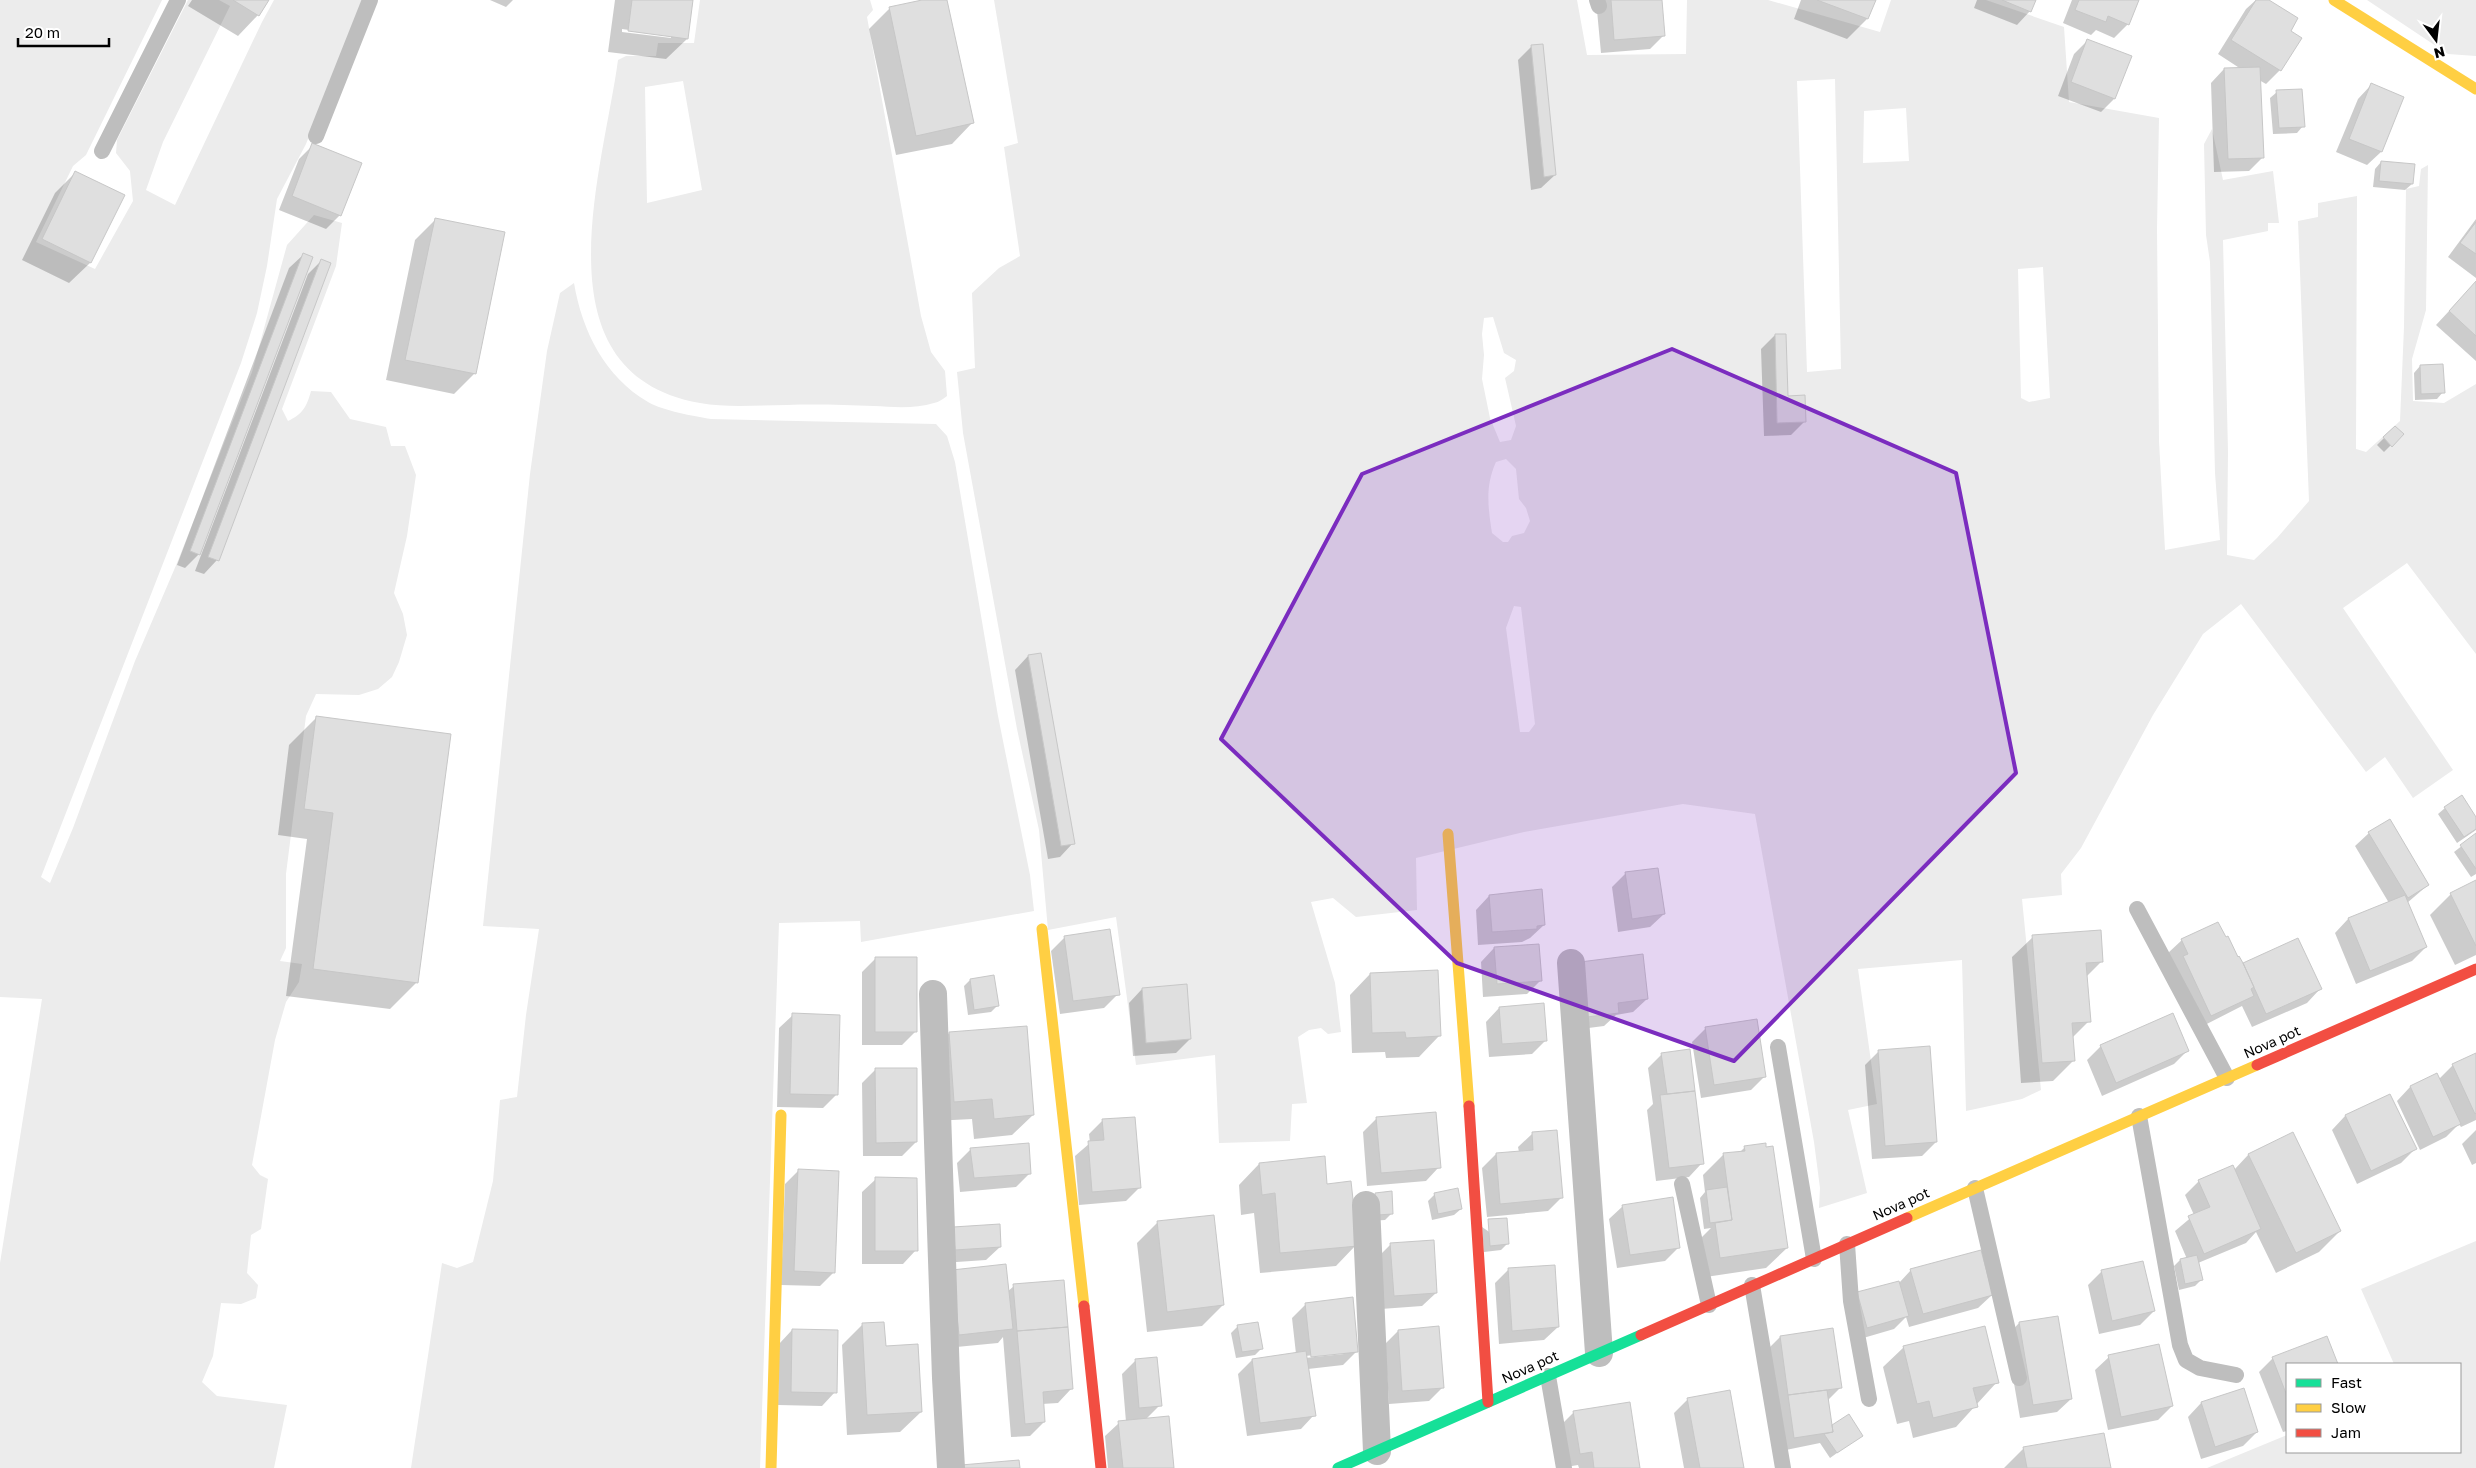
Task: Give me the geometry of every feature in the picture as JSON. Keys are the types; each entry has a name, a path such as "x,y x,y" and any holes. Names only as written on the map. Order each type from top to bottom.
{"street":[{"path":"2334,0 2476,89"},
{"path":"1448,834 1465,1051 1488,1402"},
{"path":"1042,930 1073,1196 1101,1468"},
{"path":"1571,962 1599,1353"},
{"name":"Nova pot","path":"1340,1468 1752,1285 2476,969"},
{"path":"932,994 951,1468"},
{"path":"771,1468 781,1115"},
{"path":"1366,1205 1377,1451"}],"lane":[{"path":"102,151 178,0"},
{"path":"316,136 370,0"},
{"path":"2137,909 2227,1078"},
{"path":"1778,1047 1814,1259"},
{"path":"2139,1116 2180,1345 2186,1360 2200,1368 2236,1375"},
{"path":"1682,1184 1709,1305"},
{"path":"1975,1188 2019,1378"},
{"path":"1848,1244 1851,1301 1869,1399"},
{"path":"1752,1285 1783,1468"},
{"path":"1548,1376 1564,1468"}],"highlighted area":[{"path":"1672,349 1956,473 2016,773 1734,1061 1457,963 1221,739 1362,474"}],"shaded area":[{"path":"0,0 162,0 86,155 73,166 36,242 95,269 133,201 130,171 116,153 117,140 188,0 219,0 230,6 163,142 146,190 175,205 274,0 362,0 306,144 277,199 267,266 257,313 241,363 41,877 50,883 73,828 135,661 177,563 252,372 287,245 314,215 342,223 336,266 282,409 288,421 304,409 311,391 331,392 350,419 386,427 391,446 405,446 416,475 407,536 394,593 403,614 407,635 399,662 392,677 378,689 359,695 316,694 306,716 286,874 286,948 280,961 302,964 299,982 286,1002 275,1040 252,1165 260,1175 268,1179 261,1229 251,1235 247,1273 258,1285 256,1298 241,1304 221,1303 213,1356 202,1382 217,1396 287,1405 274,1468 0,1468 0,1263 42,999 0,997"},
{"path":"700,0 870,0 873,10 867,17 921,316 931,352 945,371 947,396 938,402 927,405 904,407 711,405 700,403 648,384 615,352 597,311 591,262 594,210 601,157 618,60 626,56 656,56 658,43 694,43","holes":["683,81 702,190 647,203 645,87"]},
{"path":"994,0 1577,0 1587,55 1686,54 1687,0 1768,0 1880,32 1891,0 1986,0 2064,27 2069,102 2159,118 2157,229 2159,441 2165,550 2220,540 2215,473 2210,262 2206,235 2204,144 2212,129 2223,180 2273,171 2279,223 2268,223 2268,231 2223,240 2228,452 2227,555 2254,560 2277,538 2309,501 2298,221 2318,217 2318,203 2357,196 2356,449 2366,452 2400,421 2404,327 2406,189 2419,186 2421,169 2428,165 2426,310 2412,359 2413,401 2444,403 2476,384 2476,654 2407,563 2343,608 2453,770 2413,798 2385,757 2366,772 2241,604 2203,634 2153,715 2081,848 2061,874 2062,895 2022,899 2041,1090 2022,1099 1966,1111 1962,960 1858,969 1877,1104 1848,1110 1867,1193 1819,1208 1820,1188 1814,1142 1755,814 1683,804 1524,832 1416,858 1417,910 1356,917 1333,898 1311,902 1335,983 1341,1032 1328,1034 1321,1028 1309,1030 1298,1037 1307,1103 1292,1104 1290,1141 1219,1143 1215,1055 1136,1065 1116,917 1048,930 1039,830 1017,729 963,433 957,372 975,368 972,293 999,268 1020,256 1004,147 1018,143","holes":["1835,79 1841,369 1807,372 1797,81","1906,108 1909,161 1863,163 1864,111","2043,267 2050,398 2029,402 2021,398 2018,269","1493,317 1504,353 1516,360 1514,371 1505,378 1516,426 1511,440 1500,442 1490,418 1482,379 1484,318","1506,459 1516,469 1519,499 1526,508 1530,521 1524,533 1512,536 1508,542 1503,542 1492,533 1488,497 1496,462","1514,606 1521,607 1535,724 1529,732 1520,732 1506,628"]},
{"path":"2367,0 2476,0 2476,56 2448,54"},
{"path":"574,283 583,318 598,351 608,366 619,380 633,392 648,402 662,408 711,419 936,424 947,436 955,462 998,716 1030,875 1034,911 861,942 860,921 779,923 760,1468 411,1468 442,1263 457,1268 473,1262 493,1181 500,1100 517,1097 526,1015 539,929 483,926 530,474 547,351 560,293"},
{"path":"2476,1241 2476,1468 2207,1468 2286,1435 2286,1453 2461,1453 2461,1363 2394,1363 2361,1289"}],"building":[{"path":"233,0 269,0 259,16"},
{"path":"632,0 693,0 688,39 628,31"},
{"path":"922,0 947,0 974,123 916,136 889,7"},
{"path":"1611,0 1662,0 1665,36 1614,40"},
{"path":"1817,0 1876,0 1868,19"},
{"path":"2002,0 2036,0 2031,12"},
{"path":"2079,0 2139,0 2129,25 2108,16 2106,22 2075,10"},
{"path":"2256,0 2269,0 2298,18 2291,31 2302,38 2281,71 2231,40"},
{"path":"2087,39 2132,56 2115,99 2071,82"},
{"path":"1543,44 1556,175 1544,177 1531,45"},
{"path":"2260,67 2264,158 2228,159 2224,68"},
{"path":"2371,83 2404,97 2382,152 2349,139"},
{"path":"2302,89 2305,127 2279,128 2276,90"},
{"path":"312,143 362,163 341,216 292,196"},
{"path":"2381,161 2415,164 2413,184 2379,181"},
{"path":"75,171 125,195 91,263 42,239"},
{"path":"435,218 505,232 476,374 405,360"},
{"path":"2476,222 2476,254 2460,243"},
{"path":"303,253 313,257 200,555 190,551"},
{"path":"321,259 331,263 219,561 208,557"},
{"path":"2476,281 2476,336 2449,311"},
{"path":"1775,334 1786,334 1788,396 1805,395 1806,422 1777,423"},
{"path":"2443,364 2445,393 2421,394 2420,365"},
{"path":"2395,426 2404,434 2392,447 2383,437"},
{"path":"1041,653 1075,844 1061,846 1028,655"},
{"path":"316,716 451,734 418,983 313,969 333,813 304,809"},
{"path":"2462,795 2476,817 2476,829 2464,837 2444,807"},
{"path":"2390,819 2429,885 2408,898 2368,832"},
{"path":"2476,833 2476,869 2460,845"},
{"path":"1658,868 1665,914 1632,919 1625,872"},
{"path":"2476,880 2476,946 2450,893"},
{"path":"1542,889 1545,925 1537,926 1537,929 1492,932 1489,895"},
{"path":"2405,895 2427,947 2370,971 2348,918"},
{"path":"2218,922 2243,963 2254,987 2251,989 2254,996 2211,1016 2183,956 2188,954 2181,939"},
{"path":"1110,929 1120,995 1073,1001 1064,936"},
{"path":"2101,930 2103,962 2086,963 2091,1022 2072,1023 2075,1061 2042,1063 2032,935"},
{"path":"2298,938 2322,989 2266,1014 2243,963"},
{"path":"1539,944 1542,981 1497,984 1494,947"},
{"path":"1643,954 1648,999 1618,1003 1619,1013 1587,1017 1580,962"},
{"path":"875,957 917,957 917,1032 875,1032"},
{"path":"1438,970 1441,1036 1406,1038 1405,1032 1372,1033 1370,973"},
{"path":"994,975 999,1006 974,1010 970,979"},
{"path":"1187,984 1191,1039 1146,1043 1142,988"},
{"path":"1544,1003 1547,1041 1502,1044 1499,1007"},
{"path":"792,1013 840,1015 838,1095 790,1094"},
{"path":"2173,1013 2189,1051 2116,1083 2100,1045"},
{"path":"1757,1019 1766,1077 1714,1085 1705,1027"},
{"path":"1027,1026 1034,1115 994,1119 992,1099 954,1102 949,1032"},
{"path":"1930,1046 1937,1142 1885,1146 1878,1050"},
{"path":"1690,1049 1695,1091 1667,1094 1661,1053"},
{"path":"2476,1053 2476,1113 2475,1114 2452,1064"},
{"path":"875,1068 917,1068 917,1142 876,1143"},
{"path":"2437,1073 2461,1124 2433,1137 2410,1086"},
{"path":"1695,1091 1704,1164 1669,1168 1660,1095"},
{"path":"2390,1094 2417,1149 2371,1171 2345,1115"},
{"path":"1436,1112 1441,1168 1381,1173 1376,1117"},
{"path":"1135,1117 1141,1188 1092,1192 1088,1141 1104,1140 1102,1119"},
{"path":"1557,1130 1563,1198 1500,1204 1496,1153 1533,1150 1532,1132"},
{"path":"2293,1132 2341,1231 2296,1253 2248,1154"},
{"path":"1029,1143 1031,1174 974,1178 970,1148"},
{"path":"1766,1143 1766,1147 1773,1146 1788,1248 1720,1258 1715,1223 1732,1220 1723,1153 1745,1151 1744,1146"},
{"path":"1325,1156 1327,1184 1351,1181 1358,1246 1280,1253 1275,1193 1262,1195 1259,1163"},
{"path":"2233,1165 2261,1229 2204,1254 2188,1216 2210,1207 2198,1180"},
{"path":"798,1169 839,1171 835,1273 794,1271"},
{"path":"875,1177 917,1178 918,1251 875,1251"},
{"path":"1727,1187 1732,1220 1710,1223 1706,1190"},
{"path":"1458,1188 1462,1209 1438,1214 1434,1193"},
{"path":"1392,1191 1393,1214 1377,1215 1375,1193"},
{"path":"1673,1197 1680,1248 1630,1255 1622,1205"},
{"path":"1214,1215 1224,1305 1167,1312 1157,1221"},
{"path":"1507,1218 1509,1244 1490,1246 1488,1219"},
{"path":"1000,1224 1001,1247 955,1250 953,1227"},
{"path":"1434,1240 1437,1293 1394,1296 1390,1243"},
{"path":"1981,1250 1993,1295 1923,1314 1910,1269"},
{"path":"2197,1255 2203,1280 2185,1284 2180,1259"},
{"path":"2143,1261 2155,1311 2112,1321 2101,1270"},
{"path":"1006,1264 1013,1329 959,1335 952,1270"},
{"path":"1555,1265 1559,1327 1512,1331 1508,1268"},
{"path":"1064,1280 1068,1327 1017,1331 1013,1284"},
{"path":"1899,1281 1909,1316 1867,1328 1857,1292"},
{"path":"1353,1297 1358,1352 1311,1357 1305,1303"},
{"path":"2058,1316 2072,1399 2033,1405 2019,1322"},
{"path":"884,1322 886,1346 918,1344 922,1412 867,1415 862,1323"},
{"path":"1258,1322 1263,1349 1242,1352 1237,1325"},
{"path":"1439,1326 1444,1388 1402,1391 1398,1330"},
{"path":"1985,1326 1999,1383 1973,1388 1978,1407 1933,1418 1929,1401 1917,1404 1903,1346"},
{"path":"1068,1327 1073,1389 1043,1392 1045,1422 1025,1424 1017,1331"},
{"path":"1833,1328 1842,1388 1788,1395 1780,1336"},
{"path":"792,1329 838,1330 837,1393 791,1392"},
{"path":"2327,1336 2338,1363 2286,1363 2286,1393 2272,1357"},
{"path":"2159,1344 2173,1406 2121,1417 2108,1355"},
{"path":"1306,1351 1316,1416 1260,1423 1252,1359"},
{"path":"1157,1357 1162,1406 1139,1408 1135,1359"},
{"path":"2244,1388 2258,1432 2215,1447 2201,1402"},
{"path":"1730,1390 1744,1468 1700,1468 1687,1398"},
{"path":"1827,1390 1833,1432 1794,1438 1788,1395"},
{"path":"1630,1402 1640,1468 1594,1468 1592,1452 1580,1454 1573,1411"},
{"path":"1849,1414 1863,1436 1837,1453 1824,1434 1833,1432 1832,1425"},
{"path":"1169,1416 1174,1468 1123,1468 1118,1421"},
{"path":"2104,1433 2111,1468 2027,1468 2023,1447"},
{"path":"1019,1460 1020,1468 961,1468 961,1465"}],"traffic: fast":[{"path":"1338,1468 1641,1335"}],"traffic: slow":[{"path":"2334,0 2476,89"},
{"path":"1448,834 1469,1106"},
{"path":"1042,929 1084,1306"},
{"path":"1907,1218 2257,1065"},
{"path":"771,1468 781,1115"}],"traffic: jam":[{"path":"2257,1065 2476,969"},
{"path":"1469,1106 1488,1402"},
{"path":"1641,1335 1907,1218"},
{"path":"1084,1306 1101,1468"}]}
